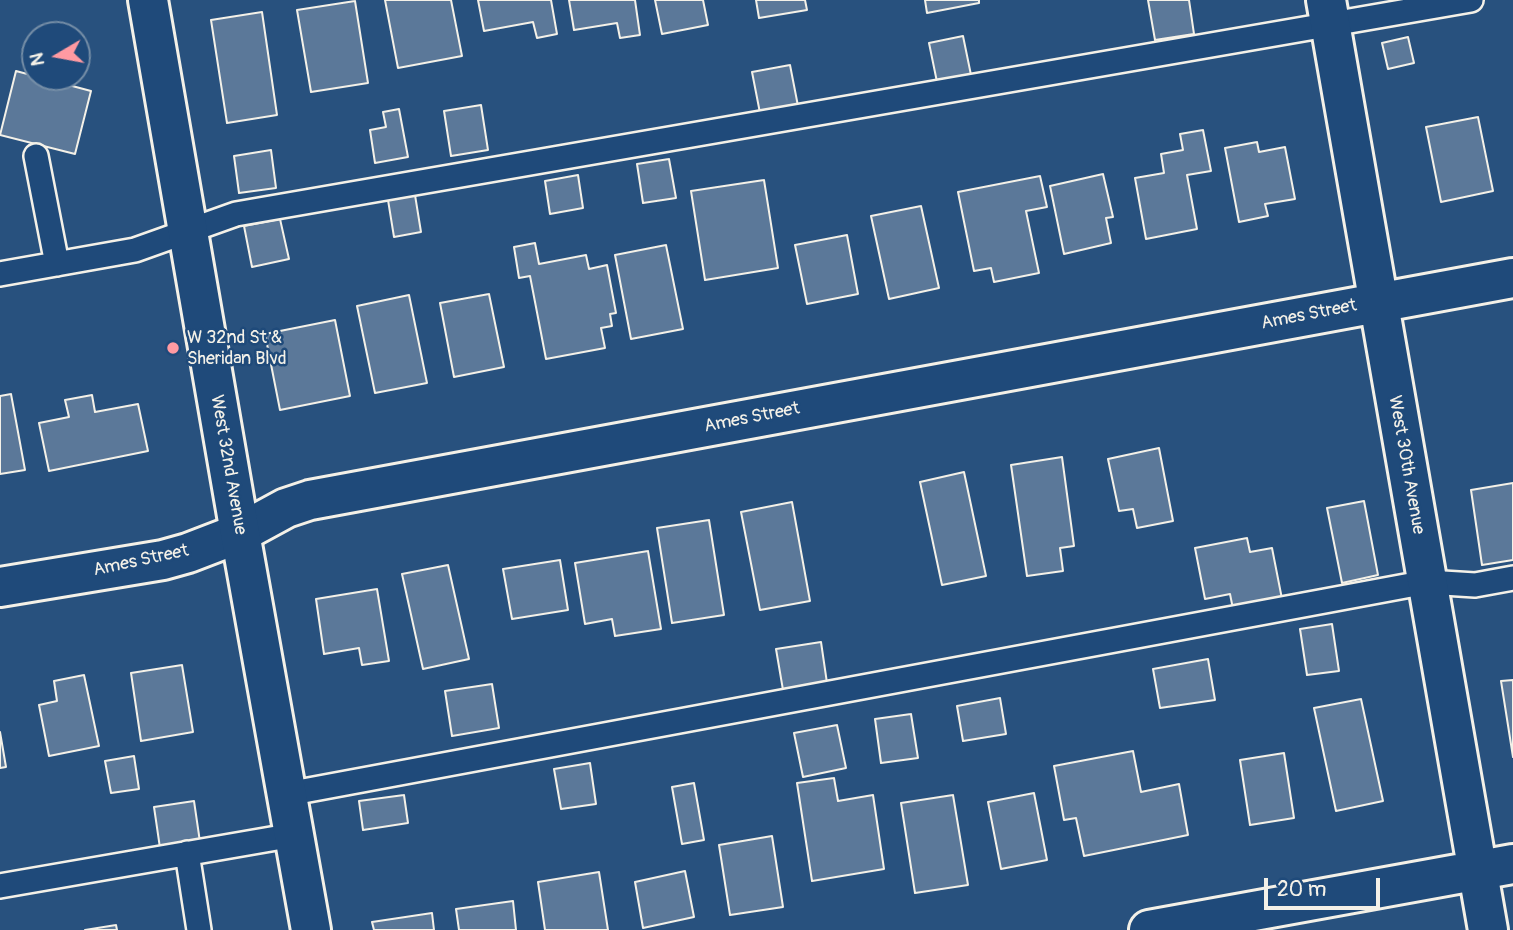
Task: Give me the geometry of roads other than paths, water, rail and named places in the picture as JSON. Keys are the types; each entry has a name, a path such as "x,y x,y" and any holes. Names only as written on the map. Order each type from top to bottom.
{"street":[{"name":"West 32nd Avenue","path":"148,0 311,930"},
{"name":"West 30th Avenue","path":"1328,12 1427,582 1495,867 1488,930"},
{"name":"Ames Street","path":"0,587 188,553 240,533 286,508 310,500 1513,278"},
{"path":"1149,930 1495,867"}],"lane":[{"path":"0,274 135,250 236,214 1328,12 1471,0"},
{"path":"36,156 57,264"},
{"path":"287,794 1427,582 1475,584 1513,578"},
{"path":"0,886 294,835"},
{"path":"187,853 199,930"}],"place":[{"name":"W 32nd St & Sheridan Blvd","path":"173,348"}]}
